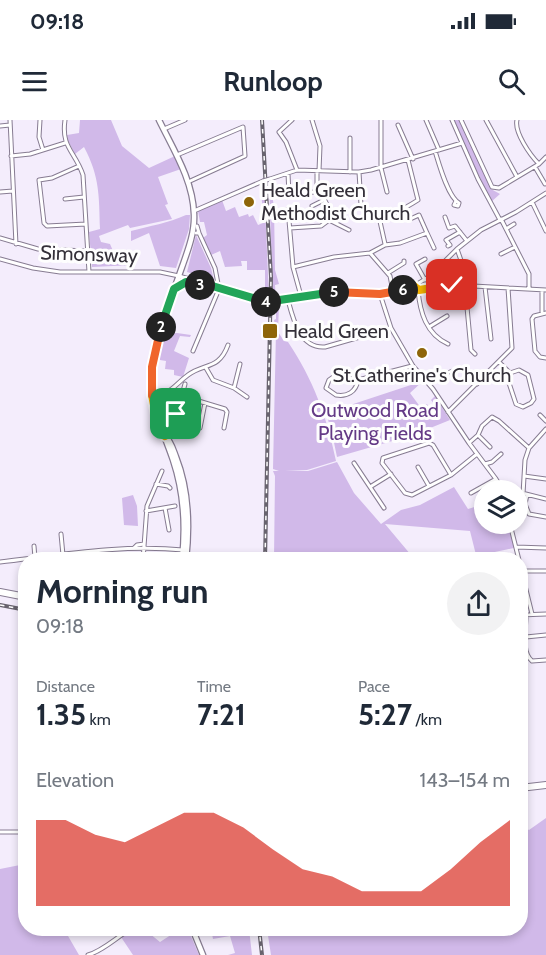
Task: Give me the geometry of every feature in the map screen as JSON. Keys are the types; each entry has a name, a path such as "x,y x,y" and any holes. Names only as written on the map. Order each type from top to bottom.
{"highway":[{"path":"0,594 18,597"},
{"path":"528,789 546,787"}],"main road":[{"path":"159,120 188,182 194,211 193,228 154,356 151,377 156,415 165,436 181,490 185,519 185,550"},
{"path":"195,936 203,955"}],"street":[{"path":"10,120 16,244"},
{"path":"40,120 39,137 43,150"},
{"path":"65,120 65,143 83,175 89,273"},
{"path":"164,129 185,120"},
{"path":"292,120 279,132 286,142 297,170"},
{"path":"290,228 321,226 329,220 331,213 317,184 320,146 312,120"},
{"path":"381,120 381,168 387,192"},
{"path":"426,120 443,175 456,201"},
{"path":"452,120 478,179 529,274 528,288"},
{"path":"461,120 492,187 498,188 537,166 546,157"},
{"path":"486,120 517,177"},
{"path":"517,120 516,127 537,166 542,182"},
{"path":"0,126 10,125"},
{"path":"398,125 413,159"},
{"path":"177,155 243,127 245,156 188,182"},
{"path":"350,138 350,172"},
{"path":"11,156 21,156 65,143"},
{"path":"194,211 263,181 297,170 359,172 413,159 462,143"},
{"path":"359,172 362,207 372,216 379,217 418,200 408,160"},
{"path":"79,166 52,178 39,180 46,226 86,224"},
{"path":"288,173 289,195"},
{"path":"301,192 301,194 320,191"},
{"path":"0,192 13,192"},
{"path":"391,328 325,347 317,347 310,344 299,331 288,300 329,292 380,294 414,286 425,280 457,249 481,230 546,193"},
{"path":"65,199 85,197"},
{"path":"312,206 325,200"},
{"path":"532,202 546,231"},
{"path":"288,209 293,267 301,297"},
{"path":"408,220 419,215 434,248"},
{"path":"379,217 385,244"},
{"path":"445,217 449,228 455,226 466,241"},
{"path":"329,220 349,230"},
{"path":"506,229 514,224"},
{"path":"194,351 219,289 212,261 197,233 197,226"},
{"path":"448,246 450,245 447,240 460,232"},
{"path":"293,267 334,257 370,253 385,244 400,243 427,233"},
{"path":"0,238 38,249 88,252"},
{"path":"501,254 515,247"},
{"path":"457,249 468,286 471,350 475,354"},
{"path":"370,253 388,273 393,292"},
{"name":"Simonsway","path":"0,259 33,268 89,273 145,271 179,276 271,302 288,300"},
{"path":"425,259 416,264 425,280"},
{"path":"388,273 404,261"},
{"path":"174,289 186,282 209,285"},
{"path":"414,286 418,290 422,316 439,340 448,344"},
{"path":"418,290 468,286 544,290 544,313 534,316 532,320 535,351 540,357 546,358"},
{"path":"485,287 491,339"},
{"path":"448,412 512,348 508,288"},
{"path":"380,294 391,328 412,366 433,388 496,479 471,493"},
{"path":"429,327 447,316"},
{"path":"153,396 171,391 188,375 206,368 222,356 228,345"},
{"path":"499,362 510,373"},
{"path":"234,388 241,366"},
{"path":"358,380 412,366"},
{"path":"206,368 212,379 234,388 247,397"},
{"path":"450,372 461,368 477,384"},
{"path":"519,370 528,375 534,399 531,403 523,406 516,404 507,380 510,373 519,370"},
{"path":"326,388 330,378 339,373 350,373 358,380"},
{"path":"326,388 332,394 344,395 356,388 358,380"},
{"path":"165,436 172,431 185,384"},
{"path":"319,390 326,388"},
{"path":"182,396 225,409 227,412 224,428"},
{"path":"200,428 205,403"},
{"path":"540,415 546,421"},
{"path":"469,443 492,417 529,448"},
{"path":"524,480 525,460 529,448 546,429"},
{"path":"478,435 490,447"},
{"path":"451,474 433,445 429,443 383,458 382,463 405,493 412,495 451,474 477,454"},
{"path":"485,464 492,462 501,454"},
{"path":"354,463 384,508"},
{"path":"418,467 429,486"},
{"path":"144,552 147,503 162,471"},
{"path":"370,487 391,474"},
{"path":"524,476 546,479"},
{"path":"156,484 170,488"},
{"path":"528,495 546,499"},
{"path":"146,511 175,506"},
{"path":"165,508 169,531"},
{"path":"528,512 529,514 546,517"},
{"path":"60,534 63,552"},
{"path":"513,534 517,552"},
{"path":"93,552 134,548 137,545 185,550"},
{"path":"34,546 34,552"},
{"path":"516,547 546,548"},
{"path":"0,562 18,560"},
{"path":"528,571 546,571"},
{"path":"528,597 532,614"},
{"path":"528,615 546,614"},
{"path":"528,637 546,635"},
{"path":"528,658 535,662 546,660"},
{"path":"0,832 18,831"},
{"path":"88,955 99,951 119,936"}],"green space":[{"path":"80,120 111,120 122,146 149,168 175,156 181,169 158,177 168,204 165,205 172,219 130,228 128,225 99,236 101,242 110,244 117,260 133,261 134,265 92,267 89,232 100,229 98,187 84,147 75,154 67,135 79,133"},
{"path":"453,120 460,120 491,189 500,194 491,202"},
{"path":"269,182 274,207 275,270 279,284 275,285 276,300 273,300"},
{"path":"261,183 264,183 269,298 266,300 256,297 258,294 265,294 265,270 247,270 247,261 241,261 242,266 225,267 220,251 211,255 203,238 207,235 204,222 200,222 198,211 222,200 226,211 235,207 239,217 253,215 258,225 263,223"},
{"path":"190,215 189,229 176,268 160,266 149,233 131,241 131,231"},
{"path":"196,235 211,268 214,280 187,272"},
{"path":"279,304 278,332 284,341 288,342 312,384 328,429 336,461 307,470 285,471 308,471 337,462 354,493 381,524 401,510 420,505 454,487 468,509 474,507 474,534 510,534 514,548 495,552 475,552 470,531 385,524 408,552 274,552 275,476 273,471 279,471 273,469 276,331 274,320 276,319 276,305"},
{"path":"165,334 191,335 190,337 180,336 174,351 189,358 183,377 174,375 174,370 165,369 166,361 160,360 160,349"},
{"name":"Outwood Road Playing Fields","path":"423,381 410,393 421,408 427,404 429,407 434,404 431,400 435,396 450,420 413,435 337,457 326,413"},
{"path":"133,495 137,506 138,526 124,525 122,498"},
{"path":"546,818 546,955 271,955 268,936 528,936 529,830"},
{"path":"18,865 18,936 68,936 79,955 0,955 0,869"},
{"path":"153,936 160,942 169,936 191,936 199,955 133,955 121,937"},
{"path":"212,936 230,936 213,939"},
{"path":"230,936 250,936 252,955 228,955 235,953"}],"railway":[{"path":"262,120 271,277 265,552"},
{"path":"0,605 18,608"},
{"path":"260,936 262,955"}],"place":[{"name":"Heald Green Methodist Church","path":"249,202"},
{"name":"Heald Green","path":"270,331"},
{"name":"St.Catherine's Church","path":"422,353"}],"route":[{"path":"176,414 172,431 165,436 156,415 151,377 157,340 168,306 174,289 183,282 209,285 268,303 323,292 380,294 414,286 419,290 452,285"}]}
